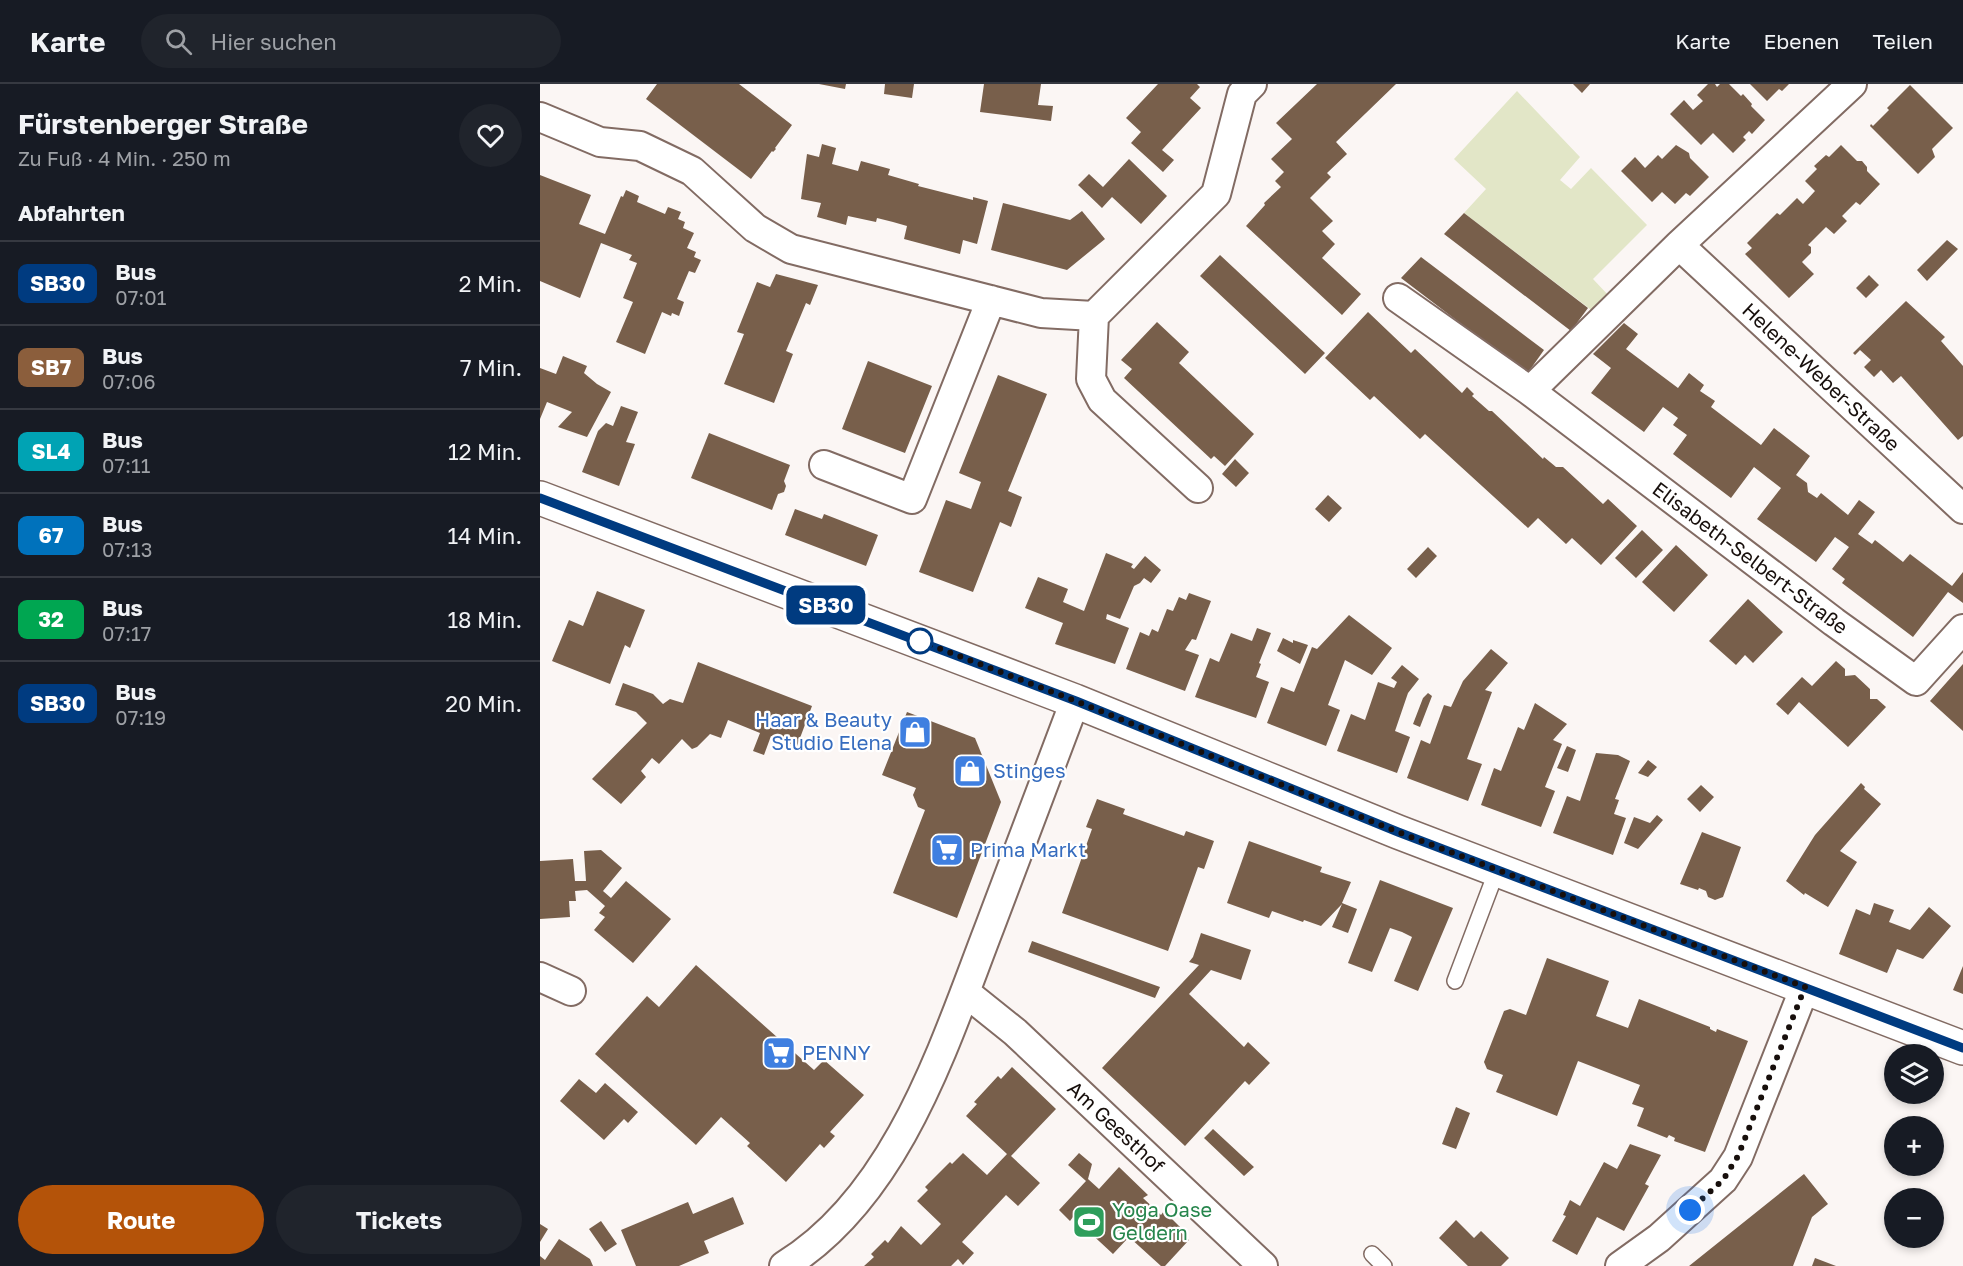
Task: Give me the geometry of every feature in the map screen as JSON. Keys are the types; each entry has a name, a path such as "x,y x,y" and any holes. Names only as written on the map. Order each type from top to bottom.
{"main road":[{"path":"540,498 1076,701 1497,870 1963,1048"}],"street":[{"path":"1198,488 1102,400 1091,379 1094,316 1216,194 1242,94 1252,84"},
{"path":"1530,392 1679,245 1852,84"},
{"path":"540,117 600,142 640,146 692,171 755,228 791,249 1041,313 1094,316"},
{"name":"Helene-Weber-Straße","path":"1679,245 1963,509"},
{"name":"Elisabeth-Selbert-Straße","path":"1398,298 1530,392 1916,681 1963,629"},
{"path":"824,465 912,499 991,300"},
{"path":"784,1266 826,1232 857,1201 884,1165 909,1123 964,992 1076,701"},
{"path":"540,977 571,991"},
{"path":"1620,1266 1659,1238 1723,1180 1731,1168 1750,1129 1805,987"},
{"name":"Am Geesthof","path":"964,992 1023,1040 1263,1266"}],"lane":[{"path":"1455,981 1497,870"},
{"path":"1372,1254 1384,1266"}],"green space":[{"path":"1517,91 1580,157 1560,180 1571,189 1591,168 1647,225 1593,279 1610,297 1594,312 1464,213 1486,189 1454,159"}],"building":[{"path":"657,84 739,84 792,125 751,179 646,99"},
{"path":"819,84 846,84 845,89"},
{"path":"885,84 914,84 912,98 884,94"},
{"path":"984,84 1041,84 1038,105 1053,106 1051,121 980,112"},
{"path":"1158,84 1197,84 1200,87 1190,98 1201,108 1162,150 1174,160 1163,172 1131,143 1141,132 1126,118"},
{"path":"1317,84 1396,84 1336,142 1347,154 1327,173 1331,177 1310,198 1333,221 1322,231 1335,244 1322,258 1361,294 1342,315 1246,226 1265,205 1264,203 1281,187 1275,181 1284,172 1271,159 1292,139 1276,123"},
{"path":"1573,84 1590,84 1582,93"},
{"path":"1708,84 1715,84 1717,87 1720,84 1729,84 1741,96 1743,94 1765,120 1752,134 1749,131 1743,137 1746,140 1733,153 1713,133 1701,145 1670,114 1684,100 1693,110 1703,101 1697,95"},
{"path":"1750,84 1789,84 1782,91 1779,89 1767,101"},
{"path":"1910,85 1953,128 1932,149 1935,157 1918,174 1870,126 1871,124 1873,126 1889,110 1887,108"},
{"path":"822,144 836,148 832,164 858,171 861,161 890,169 888,175 919,184 918,186 973,200 973,197 988,201 977,244 963,240 960,254 904,239 907,226 893,222 877,218 876,222 848,216 846,225 817,217 821,203 801,199 807,154 819,157"},
{"path":"1676,145 1689,153 1690,158 1709,177 1690,196 1686,193 1675,204 1662,192 1652,202 1621,171 1635,157 1645,168 1658,155 1662,159"},
{"path":"1841,145 1857,161 1862,161 1867,171 1880,184 1860,205 1856,202 1842,216 1847,221 1834,234 1826,227 1808,245 1811,247 1811,253 1802,262 1814,274 1789,298 1745,254 1752,248 1747,243 1777,213 1780,215 1797,198 1803,204 1815,191 1805,181 1817,169 1814,166 1826,155 1829,157"},
{"path":"1129,159 1167,196 1141,224 1112,197 1102,208 1078,185 1089,174 1103,187"},
{"path":"540,175 591,195 579,224 605,234 621,196 623,197 626,190 639,196 637,202 665,214 668,207 681,212 678,219 685,222 683,228 694,233 687,248 696,252 694,257 701,260 695,273 689,271 677,299 684,302 679,316 672,313 671,316 662,312 645,354 616,342 633,302 623,298 637,263 629,260 632,255 601,243 580,298 540,281"},
{"path":"1003,203 1070,220 1082,211 1105,239 1067,270 991,250"},
{"path":"1464,213 1588,308 1571,331 1444,234"},
{"path":"1947,240 1958,249 1927,281 1917,270"},
{"path":"1220,255 1325,353 1305,374 1200,276"},
{"path":"1421,257 1544,350 1527,374 1401,278"},
{"path":"776,274 818,285 810,305 806,303 786,351 793,354 774,403 724,384 744,334 737,332 757,282 770,287"},
{"path":"1869,275 1879,285 1866,298 1856,288"},
{"path":"1906,301 1945,337 1941,341 1963,366 1963,436 1958,440 1901,376 1893,383 1881,370 1874,377 1864,367 1871,360 1860,350 1855,355 1853,353"},
{"path":"1368,312 1411,353 1415,349 1462,393 1467,387 1474,394 1472,396 1492,411 1543,459 1544,457 1556,467 1563,467 1603,504 1608,499 1637,526 1601,565 1572,538 1566,544 1538,518 1528,528 1425,434 1420,439 1374,396 1370,400 1325,358"},
{"path":"1157,322 1189,352 1179,363 1254,434 1225,466 1214,456 1211,459 1124,378 1132,369 1121,360"},
{"path":"1624,323 1638,334 1626,349 1678,388 1689,373 1704,385 1700,391 1715,401 1711,407 1761,445 1774,428 1810,456 1796,475 1807,483 1808,492 1817,498 1821,493 1848,515 1859,500 1875,512 1858,534 1872,544 1875,540 1903,562 1910,554 1952,586 1963,572 1963,603 1948,592 1913,637 1842,583 1845,579 1832,569 1849,547 1835,537 1816,562 1757,519 1781,488 1754,467 1731,498 1673,454 1687,435 1673,425 1678,418 1663,407 1644,432 1591,393 1611,368 1593,354"},
{"path":"563,356 587,366 584,373 611,392 587,437 558,427 572,412 547,402 540,419 540,368 556,374"},
{"path":"868,361 932,386 905,453 842,429"},
{"path":"998,375 1047,394 1008,491 1022,497 1011,527 1000,522 973,592 919,572 946,500 971,509 981,482 959,473"},
{"path":"621,406 638,412 626,442 635,444 619,486 582,472 598,431 606,423 613,426"},
{"path":"709,433 790,465 784,481 786,486 784,492 778,494 772,510 691,478"},
{"path":"1235,459 1249,473 1236,487 1222,474"},
{"path":"1328,495 1342,508 1329,522 1315,509"},
{"path":"795,509 822,519 824,514 878,535 866,566 785,535"},
{"path":"1642,530 1663,550 1636,578 1615,558"},
{"path":"1676,545 1708,575 1674,612 1642,582"},
{"path":"1428,547 1437,556 1416,578 1407,569"},
{"path":"1106,553 1133,564 1131,567 1134,569 1145,556 1161,570 1151,583 1144,578 1134,586 1120,619 1107,614 1106,619 1129,628 1115,664 1055,644 1063,623 1025,608 1038,577 1068,589 1063,602 1084,611"},
{"path":"597,591 645,610 630,648 625,645 610,684 552,661 569,620 583,626"},
{"path":"1189,593 1211,601 1196,640 1192,639 1185,650 1199,655 1185,691 1126,669 1140,632 1149,636 1152,629 1158,632 1167,609 1173,611 1179,597 1186,600"},
{"path":"1748,599 1783,632 1753,663 1745,655 1736,665 1709,641"},
{"path":"1349,615 1392,648 1372,675 1345,660 1328,705 1340,710 1326,746 1267,723 1281,687 1294,692 1312,647 1317,649"},
{"path":"1257,628 1271,633 1256,677 1269,682 1256,718 1195,697 1210,658 1219,662 1231,633 1252,641"},
{"path":"1283,638 1293,643 1293,640 1308,645 1300,664 1277,651"},
{"path":"1491,649 1508,663 1485,690 1492,692 1467,759 1482,764 1468,801 1407,778 1421,740 1430,744 1444,705 1451,707 1463,681"},
{"path":"1836,661 1845,669 1845,676 1855,675 1870,689 1870,699 1877,699 1886,707 1848,747 1799,702 1788,715 1776,704 1802,677 1812,686"},
{"path":"698,662 812,706 797,746 771,736 764,755 753,751 760,733 728,720 721,738 710,734 692,749 682,739 659,764 652,758 641,771 646,777 621,804 592,779 647,723 636,712 615,705 623,683 653,694 663,704 670,699 683,703"},
{"path":"1963,664 1963,731 1930,701"},
{"path":"1402,665 1419,679 1408,693 1395,731 1410,737 1397,773 1337,751 1351,714 1365,720 1378,682 1394,688 1397,682 1391,678"},
{"path":"1428,693 1432,696 1420,727 1413,724 1423,698"},
{"path":"1535,703 1567,724 1553,740 1562,744 1545,787 1555,791 1541,827 1481,805 1494,768 1501,771 1518,727 1524,730"},
{"path":"907,712 975,738 1001,802 957,918 893,893 925,810 918,807 913,795 916,788 882,775"},
{"path":"1567,746 1576,750 1568,772 1557,768"},
{"path":"1596,753 1618,755 1630,761 1615,799 1619,800 1614,814 1626,818 1613,855 1553,833 1567,796 1580,801"},
{"path":"1648,760 1657,767 1648,777 1638,773"},
{"path":"1861,783 1864,789 1881,804 1840,851 1857,862 1828,907 1805,893 1804,895 1786,881 1815,835"},
{"path":"1701,785 1714,797 1700,812 1687,799"},
{"path":"1097,799 1125,809 1123,814 1184,836 1186,831 1214,841 1204,869 1198,867 1168,951 1062,913 1092,829 1086,827"},
{"path":"1657,815 1663,820 1638,849 1624,843 1634,817 1650,823"},
{"path":"1702,832 1741,847 1723,897 1715,900 1708,897 1706,891 1680,884"},
{"path":"1249,841 1322,867 1320,872 1351,882 1342,903 1357,909 1348,933 1332,927 1342,904 1321,926 1272,911 1269,918 1227,903"},
{"path":"601,850 622,868 603,891 611,898 626,881 671,919 633,963 594,930 605,917 599,913 605,906 587,890 575,891 576,901 569,901 570,917 540,919 540,861 573,859 575,881 586,881 584,851"},
{"path":"1380,880 1453,908 1418,991 1394,981 1412,937 1402,932 1390,928 1372,972 1348,963"},
{"path":"1874,903 1894,910 1889,922 1910,930 1929,907 1951,926 1923,959 1897,949 1887,973 1839,954 1856,909 1870,915"},
{"path":"1201,933 1251,950 1241,980 1211,970 1189,994 1244,1047 1248,1042 1270,1063 1249,1085 1245,1081 1185,1146 1102,1068 1199,965 1189,962"},
{"path":"1032,941 1160,987 1155,998 1028,952"},
{"path":"1547,958 1609,981 1596,1016 1628,1028 1639,999 1710,1027 1716,1032 1717,1029 1748,1041 1705,1152 1674,1141 1675,1138 1669,1135 1667,1138 1637,1126 1644,1108 1632,1104 1640,1085 1578,1061 1557,1116 1496,1092 1503,1075 1487,1069 1484,1062 1504,1011 1510,1009 1526,1015"},
{"path":"696,965 814,1070 824,1060 864,1095 830,1132 835,1136 824,1148 820,1144 786,1182 747,1146 750,1143 721,1117 696,1145 595,1054 647,996 659,1007"},
{"path":"1963,966 1963,994 1953,990"},
{"path":"1012,1067 1056,1109 1011,1156 1040,1183 1018,1206 1006,1195 962,1242 974,1253 963,1265 958,1259 951,1266 864,1266 874,1257 871,1254 885,1240 888,1243 901,1226 921,1245 941,1224 917,1201 928,1190 925,1187 950,1162 952,1164 963,1153 987,1175 1007,1154 966,1116 977,1104 974,1102 998,1076 1001,1079"},
{"path":"579,1079 596,1093 605,1083 638,1112 628,1123 624,1119 604,1140 560,1101"},
{"path":"1456,1107 1470,1113 1456,1149 1442,1144"},
{"path":"1213,1129 1254,1167 1244,1176 1204,1138"},
{"path":"1630,1144 1661,1155 1645,1184 1649,1186 1624,1231 1597,1217 1577,1255 1552,1241 1566,1216 1563,1215 1570,1200 1580,1206 1604,1162 1617,1169"},
{"path":"1079,1153 1092,1164 1088,1179 1099,1189 1119,1167 1148,1195 1143,1198 1161,1215 1164,1211 1180,1227 1178,1230 1189,1240 1165,1266 1161,1266 1129,1237 1113,1254 1073,1217 1070,1221 1059,1210 1086,1181 1068,1165"},
{"path":"1804,1174 1828,1204 1812,1217 1793,1266 1689,1266"},
{"path":"733,1197 744,1224 704,1241 709,1253 679,1266 636,1266 621,1230 688,1202 693,1214"},
{"path":"1456,1220 1474,1238 1481,1231 1509,1258 1501,1266 1468,1266 1439,1238"},
{"path":"601,1221 617,1244 605,1252 589,1229"},
{"path":"540,1224 548,1229 540,1242"},
{"path":"559,1239 590,1259 593,1266 540,1266 540,1256 545,1260"},
{"path":"1815,1258 1836,1266 1812,1266"}],"bus line":[{"name":"SB30","path":"540,498 1076,701 1398,832 1963,1048"}],"place":[{"name":"Haar & Beauty Studio Elena","path":"915,732"},
{"name":"Stinges","path":"970,771"},
{"name":"Prima Markt","path":"947,850"},
{"name":"PENNY","path":"779,1053"},
{"name":"Yoga Oase Geldern","path":"1089,1222"}],"route":[{"path":"920,641 1076,701 1398,832 1805,987 1738,1156 1723,1180 1690,1210"}]}
